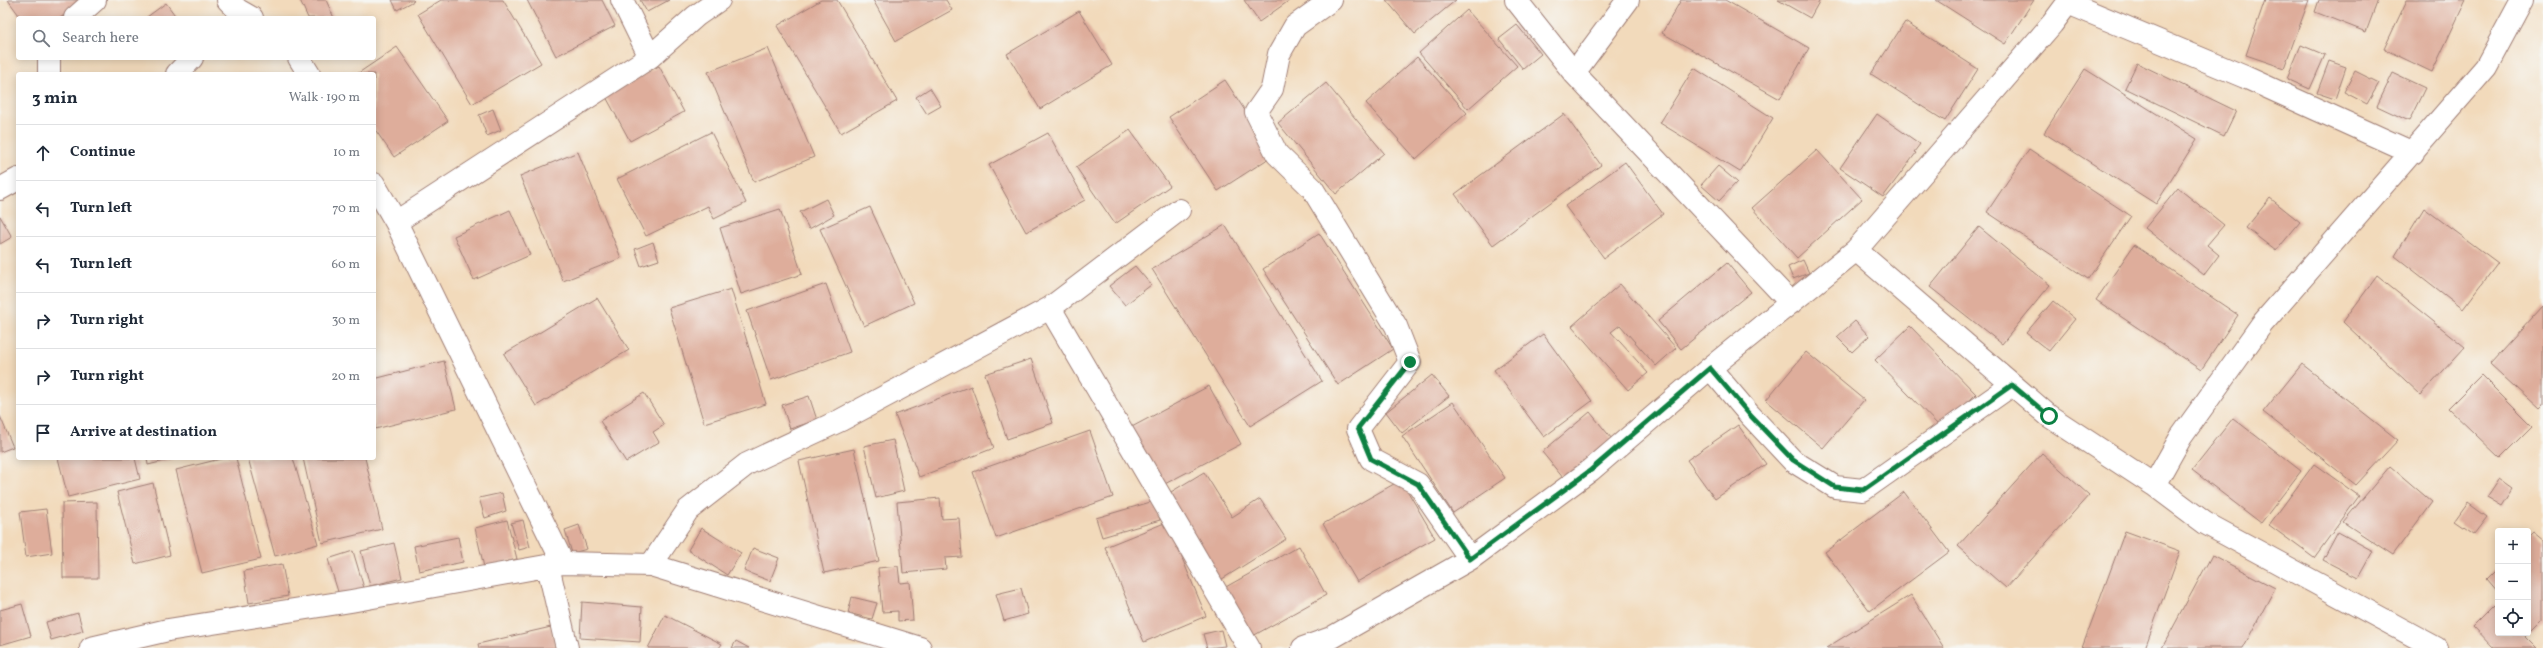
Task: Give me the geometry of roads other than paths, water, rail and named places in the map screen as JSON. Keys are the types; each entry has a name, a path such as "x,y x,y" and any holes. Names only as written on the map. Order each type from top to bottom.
{"street":[{"path":"77,16 95,0"},
{"path":"622,0 650,58"},
{"path":"396,222 650,58 696,16 719,0"},
{"path":"1330,0 1295,26 1279,54 1272,89 1256,112 1277,154 1312,188 1396,326 1410,362 1358,428 1371,459 1418,484 1470,559"},
{"path":"1516,0 1574,73 1791,303"},
{"path":"1574,73 1628,0"},
{"path":"2154,485 2181,436 2262,324 2413,153 2486,67 2522,0"},
{"path":"1303,648 1331,638 1470,559 1591,470 1710,368 1856,250 2069,2 2244,77 2413,153"},
{"path":"49,60 49,72"},
{"path":"179,72 190,60"},
{"path":"300,60 308,72"},
{"path":"0,189 16,180"},
{"path":"376,187 396,222 555,564 567,648"},
{"path":"651,565 688,510 748,464 841,420 1050,308 1179,210"},
{"path":"1856,250 2049,416 2154,485 2205,523 2436,648"},
{"path":"1050,308 1249,648"},
{"path":"1710,368 1749,414 1793,460 1835,487 1863,490 2012,385"},
{"path":"91,648 168,630 351,601 555,564 651,565 920,648"}]}
